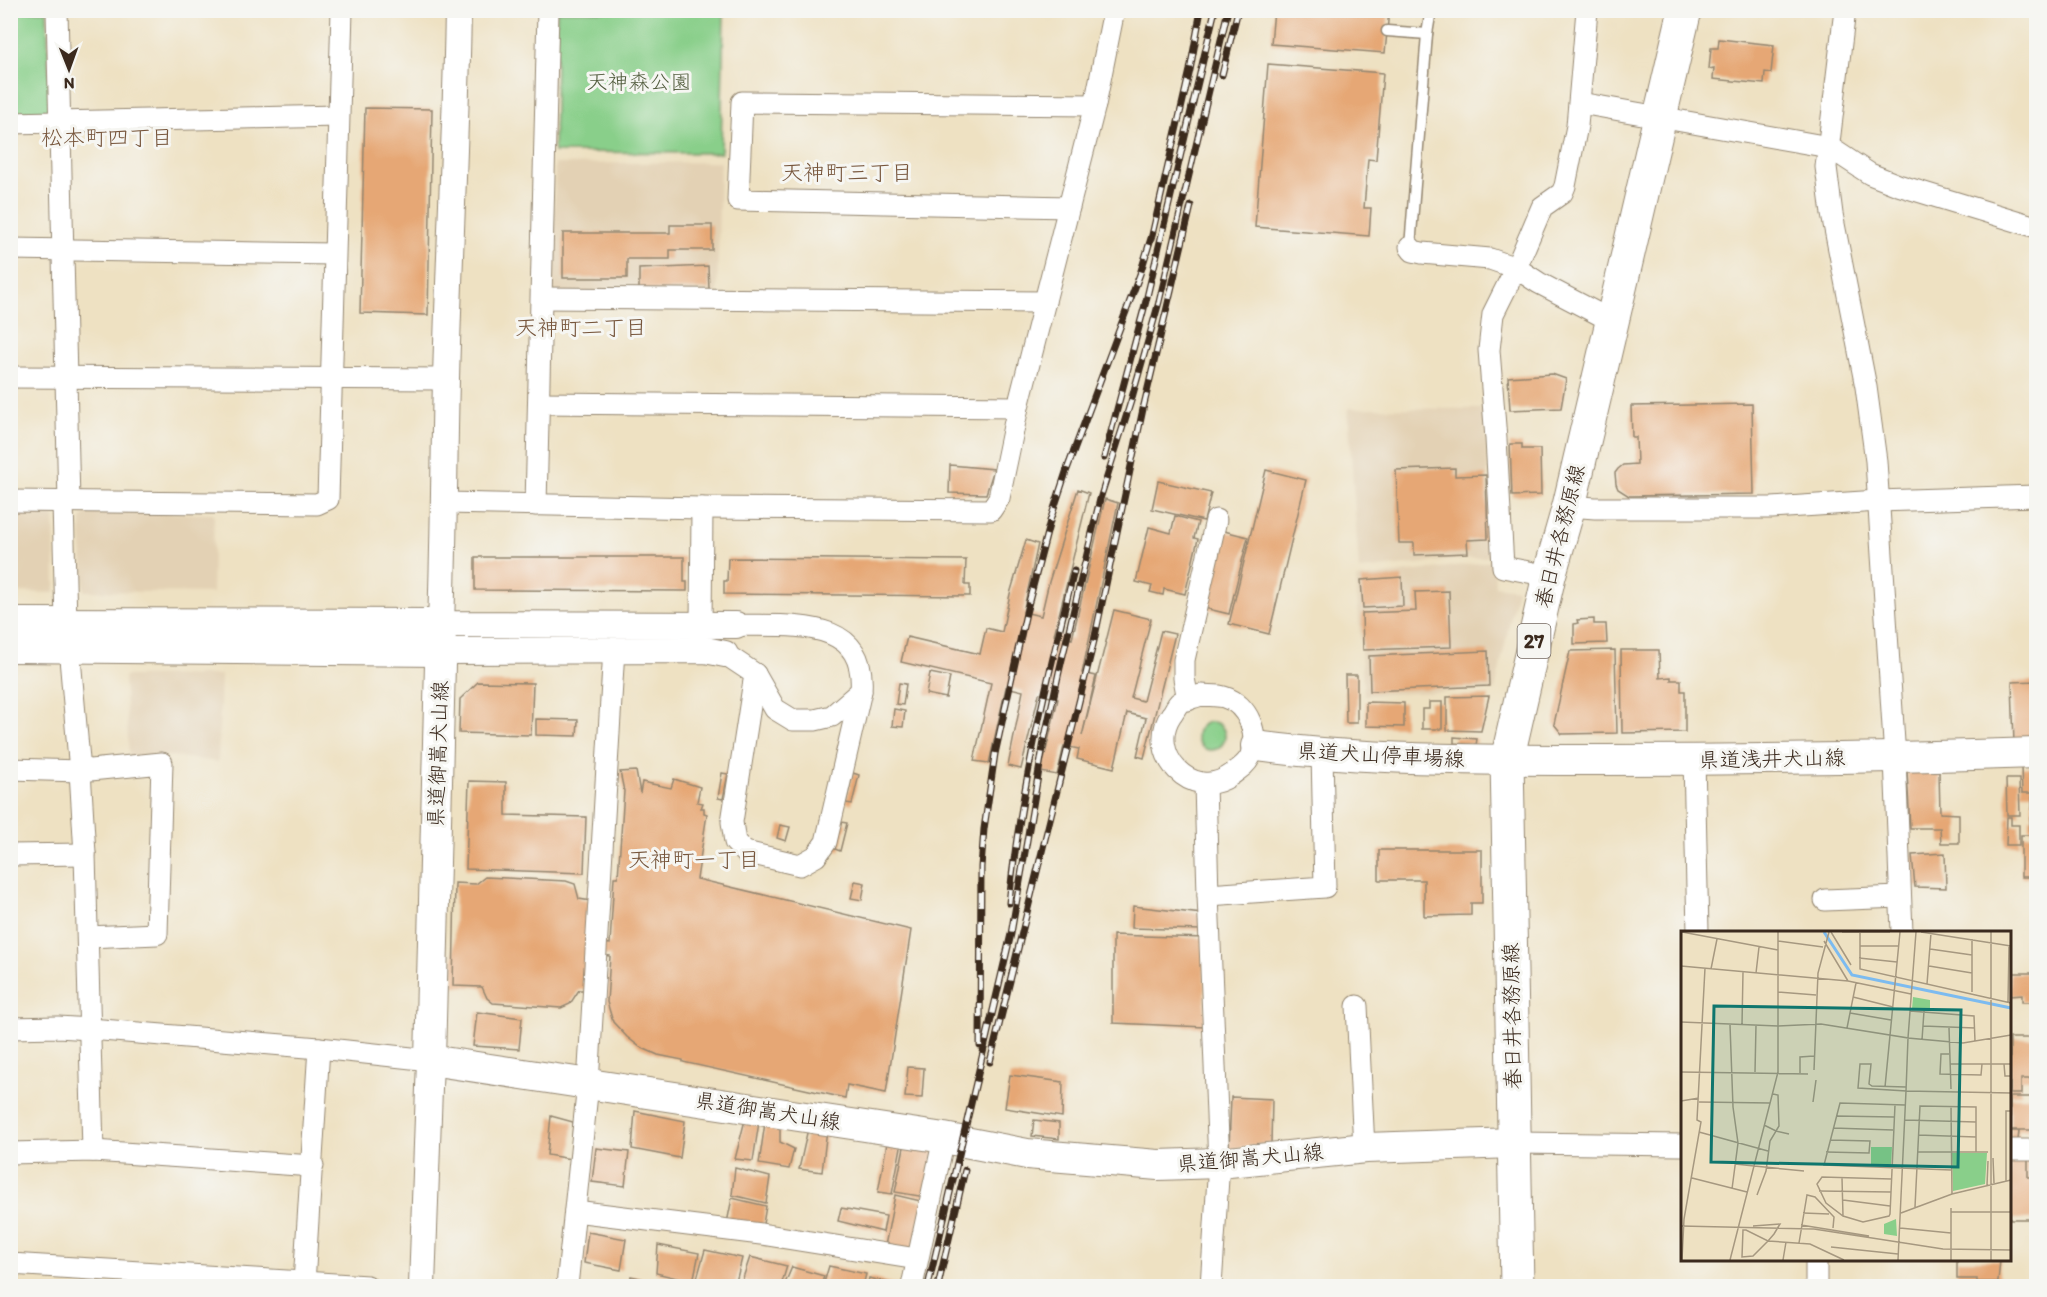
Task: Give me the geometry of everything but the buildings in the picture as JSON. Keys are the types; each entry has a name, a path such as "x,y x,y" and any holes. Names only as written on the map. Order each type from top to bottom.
{"main road":[{"name":"春日井各務原線","path":"1518,1287 1507,760 1549,576 1569,506 1684,10"},
{"name":"県道御嵩犬山線","path":"10,623 68,635 441,638 430,1060 671,1095 944,1138 1028,1154 1158,1165 1219,1163 1364,1148 1514,1143"},
{"name":"県道御嵩犬山線","path":"10,647 68,635"},
{"name":"県道犬山停車場線","path":"1256,746 1322,754 1507,760"},
{"name":"県道浅井犬山線","path":"1507,760 1895,758 2037,753"}],"street":[{"path":"57,10 66,377 68,635 85,854 93,1151"},
{"path":"10,501 317,504 328,500 342,10"},
{"path":"441,638 446,503 446,379 456,135 458,10"},
{"path":"536,505 548,10"},
{"path":"446,503 991,510 999,498 1018,407 1095,105 1114,10"},
{"path":"1549,576 1503,567 1489,350 1493,314 1542,207 1562,193 1565,186 1580,103 1587,10"},
{"path":"1845,10 1826,167 1828,194 1866,387 1876,461 1895,758 1902,931"},
{"path":"1069,207 738,200 742,102 1095,105"},
{"path":"1580,103 1829,147 1880,178 2037,227"},
{"path":"10,123 338,116"},
{"path":"1410,247 1413,251 1422,253 1490,259 1516,268 1539,283 1612,321"},
{"path":"10,249 334,254"},
{"path":"542,298 1046,302"},
{"path":"10,376 446,379"},
{"path":"539,402 1018,407"},
{"path":"1569,506 1772,508 1878,501 2037,496"},
{"path":"700,625 702,508"},
{"path":"1188,700 1184,660 1216,520"},
{"path":"441,638 700,625 821,629 840,637 859,659 861,691 826,842 816,856 800,865 745,852 735,842 732,822 755,674"},
{"path":"441,638 614,649 705,650 725,654 755,674 775,710 793,720 815,720 832,716 861,691"},
{"path":"567,1287 588,1084 614,649"},
{"path":"1201,695 1225,697 1242,709 1253,727 1256,746 1247,764 1226,779 1205,784 1185,777 1172,765 1164,745 1167,723 1179,703 1188,700 1201,695"},
{"path":"1208,895 1325,887 1322,754"},
{"path":"1694,760 1698,931"},
{"path":"10,769 80,771 162,763 157,934 88,937"},
{"path":"1205,784 1219,1163 1211,1287"},
{"path":"10,855 85,854"},
{"path":"1825,900 1900,897"},
{"path":"1357,1006 1364,1148"},
{"path":"10,1028 90,1029 319,1048 430,1060 422,1287"},
{"path":"304,1283 319,1048"},
{"path":"912,1287 944,1138"},
{"path":"1514,1143 1681,1145"},
{"path":"2011,1150 2037,1150"},
{"path":"10,1153 93,1151 313,1166"},
{"path":"575,1211 761,1234 917,1259"},
{"path":"1816,1261 1816,1287"},
{"path":"10,1264 367,1287"}],"lane":[{"path":"1410,247 1427,34 1431,10"},
{"path":"1387,31 1427,34"}],"shaded area":[{"path":"720,162 717,296 552,297 555,164"},
{"path":"1348,408 1485,409 1491,556 1359,570"},
{"path":"11,510 43,511 54,517 55,593 11,592"},
{"path":"87,512 214,514 212,593 84,591 81,520"},
{"path":"1494,561 1495,586 1517,589 1495,690 1364,695 1356,579"},
{"path":"221,675 218,762 173,756 129,757 124,676"}],"green space":[{"path":"10,11 47,11 50,114 11,114"},
{"name":"天神森公園","path":"557,11 724,11 721,153 554,152"},
{"path":"1211,722 1221,726 1225,736 1221,746 1211,750 1201,746 1197,736 1201,726"}],"railway":[{"path":"980,1046 981,867 995,754 1026,613 1050,521 1152,235 1190,70 1201,10"},
{"path":"1104,458 1146,301 1215,10"},
{"path":"928,1286 1011,934 1044,741 1059,672 1100,499 1159,302 1228,10"},
{"path":"1222,75 1238,10"},
{"path":"990,1062 1094,641 1143,409 1191,206"},
{"path":"1009,903 1027,777 1044,694 1074,571"},
{"path":"938,1286 965,1170"}],"district":[{"name":"松本町四丁目","path":"107,137"},
{"name":"天神町三丁目","path":"847,172"},
{"name":"天神町二丁目","path":"581,327"},
{"name":"天神町一丁目","path":"694,859"}]}
